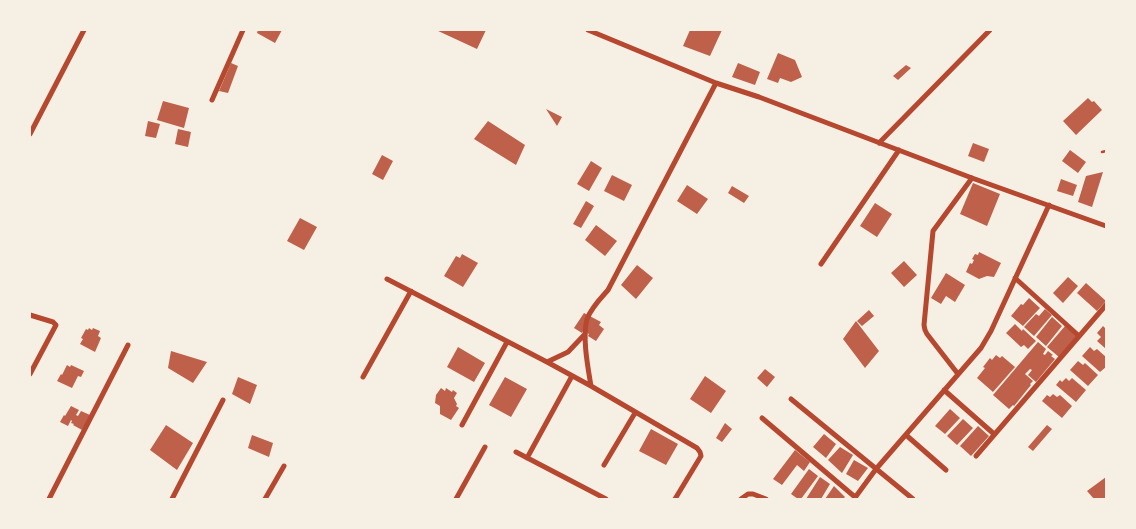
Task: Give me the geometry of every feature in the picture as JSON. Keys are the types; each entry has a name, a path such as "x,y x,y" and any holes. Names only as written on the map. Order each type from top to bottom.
{"street":[{"path":"30,134 84,30"},
{"path":"212,100 243,30"},
{"path":"588,30 716,83 759,97 972,178 1106,226"},
{"path":"879,143 990,30"},
{"path":"591,386 585,334 587,318 595,304 608,290 716,83"},
{"path":"821,264 899,150"},
{"path":"958,374 927,334 924,325 933,230 972,178"},
{"path":"762,418 854,498 876,469 981,348 1050,205"},
{"path":"1015,278 1079,336"},
{"path":"387,279 547,362 697,448 701,456 674,499"},
{"path":"363,377 411,291"},
{"path":"976,456 1106,305"},
{"path":"30,315 53,322 56,325 30,374"},
{"path":"547,362 568,352 585,334"},
{"path":"462,425 507,342"},
{"path":"49,499 128,345"},
{"path":"527,458 572,376"},
{"path":"944,390 994,434"},
{"path":"791,399 913,499"},
{"path":"172,499 223,400"},
{"path":"604,465 635,413"},
{"path":"906,435 946,470"},
{"path":"456,499 485,447"},
{"path":"516,452 606,499"},
{"path":"265,499 284,466"},
{"path":"741,499 748,494 766,499"}],"building":[{"path":"258,30 282,30 275,43 257,33"},
{"path":"436,30 486,30 477,49"},
{"path":"690,30 722,30 710,56 683,46"},
{"path":"778,53 795,60 802,77 791,82 780,78 778,83 767,79"},
{"path":"231,63 238,66 228,93 219,91"},
{"path":"738,63 760,72 755,85 732,77"},
{"path":"906,65 911,68 898,80 893,76"},
{"path":"1088,98 1092,102 1094,101 1102,110 1076,135 1063,121"},
{"path":"163,101 189,108 184,128 157,120"},
{"path":"546,109 562,117 557,126"},
{"path":"148,121 160,124 156,138 145,136"},
{"path":"488,121 525,145 516,165 474,139"},
{"path":"178,129 191,132 188,147 175,144"},
{"path":"973,143 989,149 984,162 968,156"},
{"path":"1070,150 1086,162 1078,173 1062,161"},
{"path":"382,155 393,161 383,180 372,174"},
{"path":"591,161 602,168 589,191 577,184"},
{"path":"1103,172 1092,207 1078,202 1086,176"},
{"path":"612,175 632,185 624,201 604,191"},
{"path":"1061,179 1077,185 1073,196 1057,191"},
{"path":"973,183 1000,194 987,226 960,214"},
{"path":"687,185 708,199 697,214 677,201"},
{"path":"732,186 749,196 744,203 728,193"},
{"path":"586,201 594,206 581,228 573,224"},
{"path":"875,203 892,214 877,237 860,226"},
{"path":"300,218 317,227 304,250 287,241"},
{"path":"596,225 617,241 605,256 585,240"},
{"path":"979,252 1001,263 994,277 987,276 979,279 966,272 970,263 972,264 974,260 972,259 975,254 978,255"},
{"path":"462,254 478,263 463,287 444,276 456,256 460,258"},
{"path":"904,261 917,275 904,287 891,273"},
{"path":"637,265 653,278 636,299 621,285"},
{"path":"946,273 965,285 955,302 946,296 941,304 931,298"},
{"path":"1068,277 1078,286 1063,303 1053,293"},
{"path":"1086,283 1106,301 1097,311 1077,293"},
{"path":"1029,298 1040,308 1023,326 1011,316"},
{"path":"1045,309 1052,315 1034,336 1024,327 1036,314 1039,316"},
{"path":"869,310 874,316 862,326 857,321"},
{"path":"584,313 601,322 599,325 604,329 596,341 588,336 589,334 583,331 582,333 574,328"},
{"path":"1052,317 1062,326 1046,346 1036,337"},
{"path":"856,321 879,351 865,368 843,339"},
{"path":"1015,324 1036,341 1028,349 1024,345 1021,347 1006,333"},
{"path":"1065,326 1077,336 1059,357 1047,347"},
{"path":"1103,326 1105,328 1106,326 1106,349 1097,341 1101,337 1097,333"},
{"path":"89,328 100,331 98,336 101,338 95,352 80,344 86,329 88,330"},
{"path":"1038,342 1046,349 1043,354 1045,355 1048,351 1055,359 1036,382 1028,375 1032,370 1030,369 1025,374 1033,381 1014,406 1009,409 993,395"},
{"path":"458,347 485,363 474,382 447,367"},
{"path":"1090,347 1094,351 1097,349 1106,357 1106,367 1100,372 1082,356"},
{"path":"171,351 207,362 193,383 168,368"},
{"path":"996,355 1000,358 1002,356 1015,367 993,392 977,378 990,358 992,360"},
{"path":"1078,361 1083,365 1085,363 1098,375 1088,386 1070,370"},
{"path":"67,365 84,371 81,377 78,376 72,388 57,381"},
{"path":"765,369 775,377 767,387 757,378"},
{"path":"705,376 726,391 711,413 690,399"},
{"path":"238,377 257,385 250,404 232,394"},
{"path":"505,377 527,389 511,417 489,405"},
{"path":"1066,378 1069,381 1072,378 1086,390 1076,402 1056,385 1060,380 1062,382"},
{"path":"441,388 445,391 446,388 452,392 453,390 457,393 454,398 456,406 459,408 451,420 440,414 440,406 435,403 436,395"},
{"path":"1053,394 1057,397 1060,395 1072,406 1062,418 1042,401 1047,395 1050,397"},
{"path":"71,406 79,410 76,415 78,416 81,411 90,415 82,430 73,425 71,420 68,426 60,422"},
{"path":"950,409 960,418 945,434 935,426"},
{"path":"963,419 973,428 957,445 947,436"},
{"path":"725,423 732,429 722,442 716,438"},
{"path":"166,425 193,443 177,470 150,450"},
{"path":"1047,425 1052,429 1033,451 1028,447"},
{"path":"978,426 989,436 971,456 960,446"},
{"path":"651,429 678,444 666,465 639,451"},
{"path":"824,434 836,444 826,458 813,447"},
{"path":"252,435 273,443 269,457 248,448"},
{"path":"840,447 853,455 842,473 828,460"},
{"path":"795,450 810,462 804,471 797,465 782,485 773,479"},
{"path":"854,460 868,468 858,481 846,474"},
{"path":"809,469 818,476 801,499 798,499 791,494"},
{"path":"820,477 830,484 821,499 806,499"},
{"path":"1106,477 1106,499 1094,499 1087,491"},
{"path":"834,486 845,497 843,499 825,499"}]}
